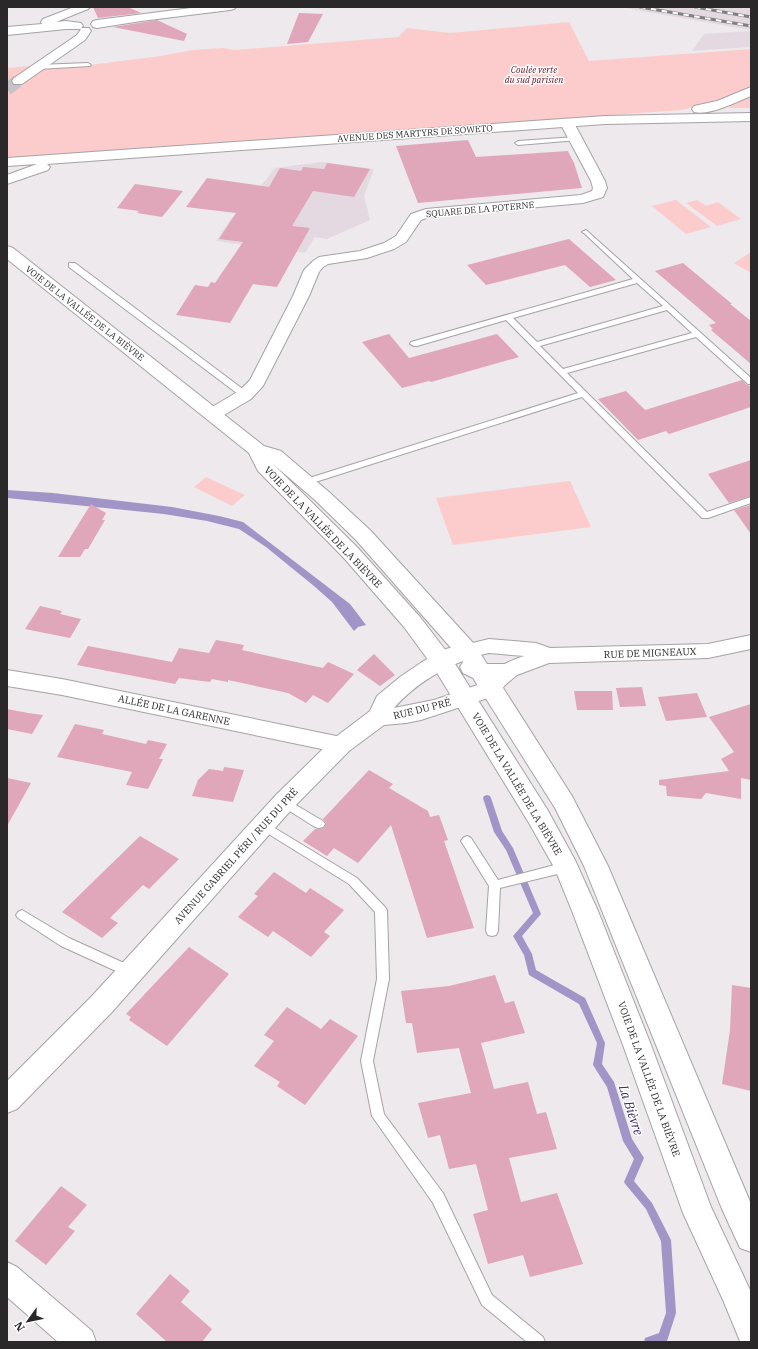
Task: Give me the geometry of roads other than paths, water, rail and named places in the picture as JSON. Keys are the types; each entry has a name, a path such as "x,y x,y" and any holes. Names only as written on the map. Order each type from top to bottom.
{"main road":[{"path":"664,118 721,104 751,91"},
{"name":"AVENUE DES MARTYRS DE SOWETO","path":"7,162 567,123 664,118 751,117"},
{"name":"AVENUE DES MARTYRS DE SOWETO","path":"7,180 33,170 80,157"},
{"name":"VOIE DE LA VALLÉE DE LA BIÈVRE","path":"7,251 257,450 274,455 306,482 363,535 448,659"},
{"name":"VOIE DE LA VALLÉE DE LA BIÈVRE","path":"257,450 265,467 276,477 315,501 414,607 448,659"},
{"path":"379,716 385,702 408,683 448,659 463,676 484,685 575,857 596,900 620,923 733,1199 751,1237"},
{"name":"VOIE DE LA VALLÉE DE LA BIÈVRE","path":"484,685 538,816 566,867 585,911 637,1045 698,1213 735,1291 751,1330"},
{"name":"RUE DU PRÉ","path":"379,716 391,718 427,710 484,685"},
{"name":"AVENUE GABRIEL PÉRI / RUE DU PRÉ","path":"7,1100 102,1004 284,802 341,745 379,716"}],"street":[{"path":"31,28 84,7"},
{"path":"7,31 66,25 81,29 95,30 98,27 97,24 140,17 230,7"},
{"path":"18,81 81,37 81,29"},
{"name":"SQUARE DE LA POTERNE","path":"213,414 245,395 257,382 301,296 312,270 324,260 362,255 389,246 401,239 416,217 426,213 592,197 598,194 600,188 598,181 567,123"},
{"name":"RUE DE MIGNEAUX","path":"484,685 517,666 532,663 547,656 708,651 751,642"},
{"name":"RUE DE MIGNEAUX","path":"448,659 489,646 536,650 547,656"},
{"name":"ALLÉE DE LA GARENNE","path":"7,678 62,687 341,745"},
{"path":"7,1277 81,1342"}],"lane":[{"path":"38,67 88,65"},
{"path":"518,143 576,139"},
{"path":"586,232 751,382"},
{"path":"72,265 245,395"},
{"path":"414,344 638,280"},
{"path":"535,345 668,307"},
{"path":"508,317 706,516 751,500"},
{"path":"562,372 697,334"},
{"path":"306,482 326,474 583,394"},
{"path":"284,802 319,824"},
{"path":"263,825 353,881 381,910 383,979 367,1061 378,1116 438,1198 487,1300 538,1342"},
{"path":"467,841 495,885 492,931"},
{"path":"495,885 566,867"},
{"path":"22,915 65,942 131,972"}],"waterway":[{"name":"La Bièvre","path":"487,798 498,832 509,848 537,914 517,936 528,954 532,972 582,1001 601,1043 597,1065 611,1085 628,1141 639,1158 629,1182 649,1206 666,1240 671,1313 663,1337 649,1342"}],"tunnel":[{"path":"7,89 18,81"}],"railway":[{"path":"640,7 751,26"},
{"path":"695,7 751,17"}],"park label":[{"name":"Coulée verte du sud parisien","path":"534,74"}]}
